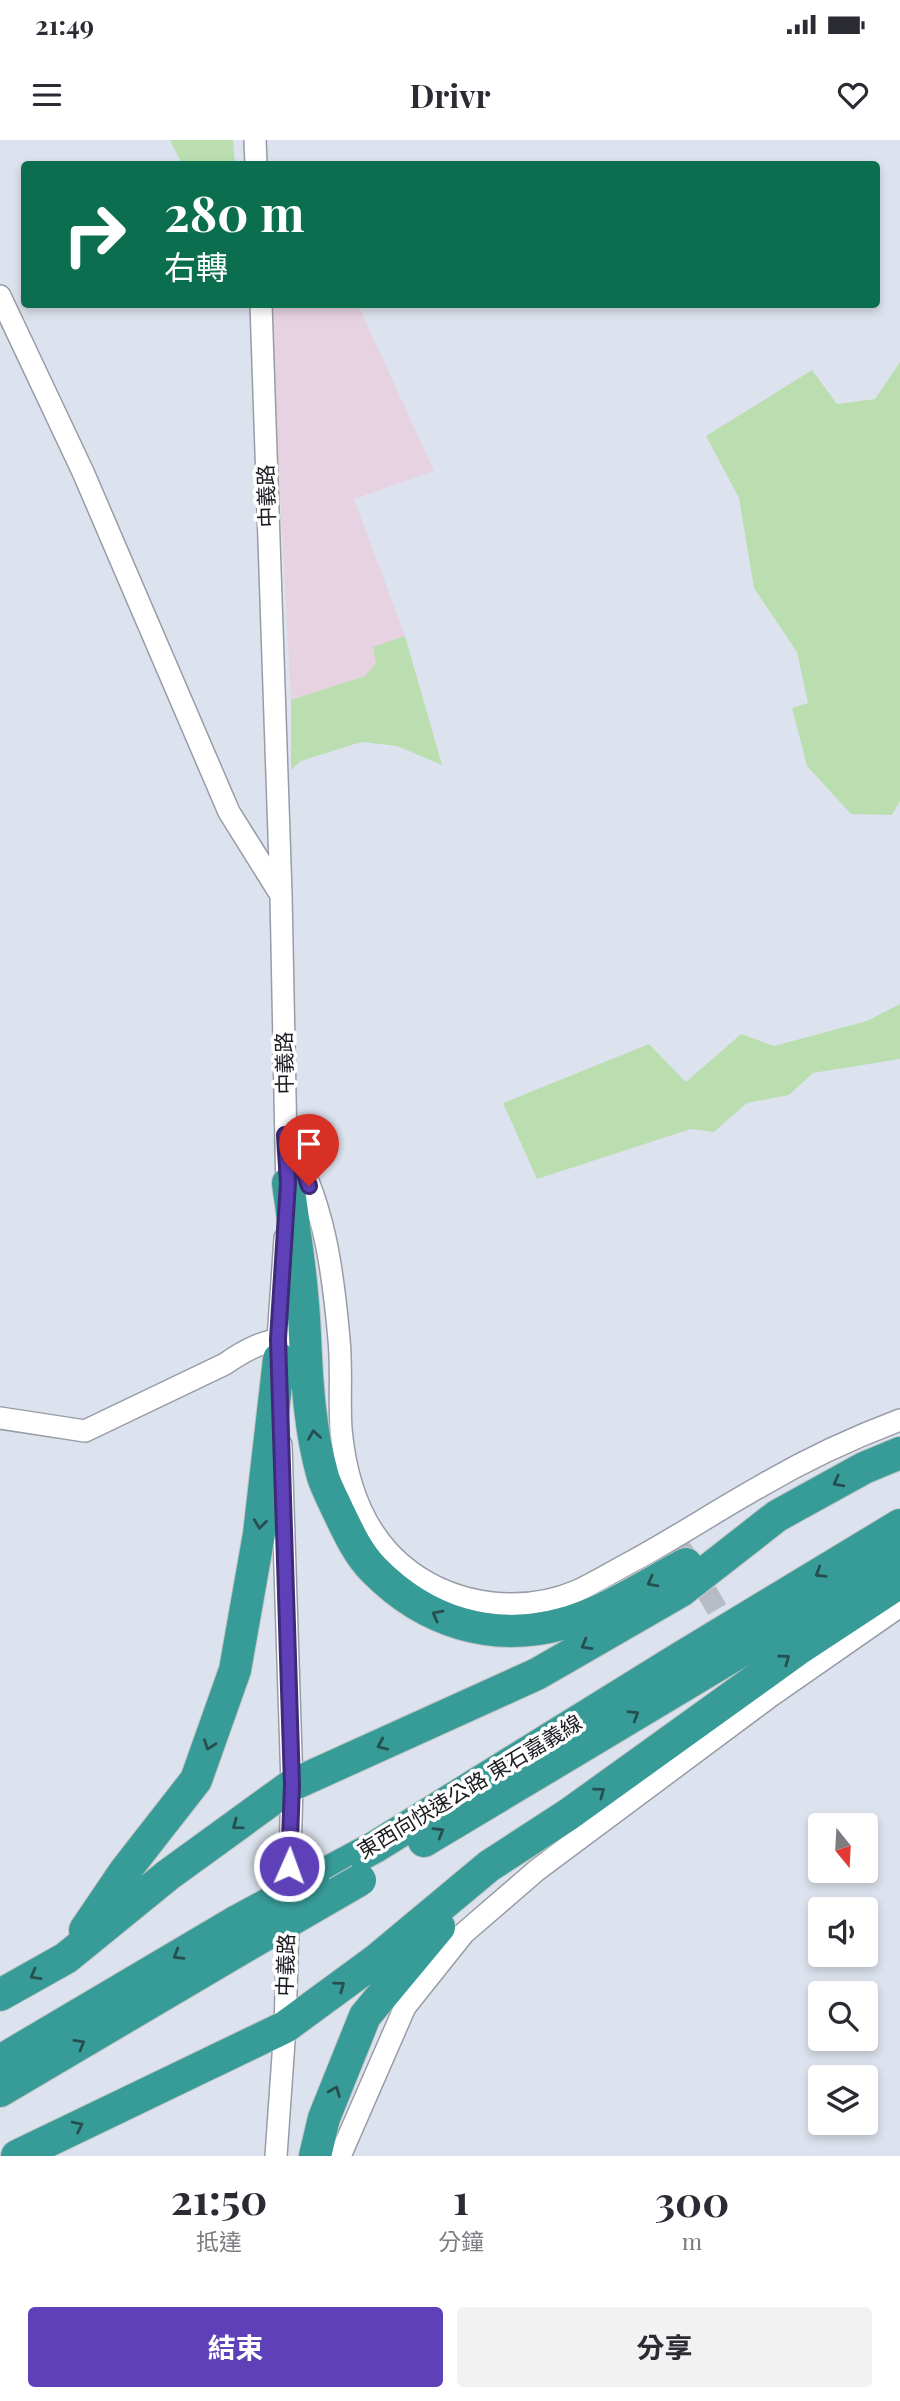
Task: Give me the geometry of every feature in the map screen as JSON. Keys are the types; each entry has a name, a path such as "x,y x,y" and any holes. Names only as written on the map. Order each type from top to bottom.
{"highway":[{"path":"66,1958 125,1871 197,1780 235,1670 259,1534 287,1345 288,1183"},
{"path":"287,1345 309,1401 324,1480 356,1548 373,1569 419,1606 447,1621 481,1629 520,1631 563,1624 601,1609 864,1468 900,1453"},
{"path":"0,1995 66,1958 168,1875 292,1785 537,1674 681,1591 777,1516"},
{"name":"東西向快速公路 東石嘉義線","path":"0,2091 238,1936 313,1880 375,1847 900,1525"},
{"name":"東西向快速公路 東石嘉義線","path":"0,2061 238,1936 360,1880 900,1556"},
{"path":"17,2156 285,2027 375,1961 489,1866 569,1815 797,1650 900,1582"},
{"path":"315,2156 324,2118 365,2016 433,1931 569,1815"}],"street":[{"path":"256,140 256,161"},
{"path":"0,296 83,472 229,812 281,894"},
{"name":"中義路","path":"261,308 288,1183"},
{"path":"285,1135 300,1160 326,1237 339,1340 341,1428 352,1491 382,1546 401,1565 428,1584 456,1596 499,1605 552,1598 576,1591 675,1538 762,1485 858,1436 900,1420"},
{"path":"0,1418 85,1431 225,1364 262,1343 287,1345"},
{"name":"中義路","path":"276,2156 285,2027 292,1785 287,1345"},
{"path":"340,2156 405,2007 464,1933 559,1854 768,1698 900,1606"}],"shaded area":[{"path":"270,308 359,308 434,471 354,499 405,636 374,647 376,663 365,676 291,700"}],"green space":[{"path":"170,140 233,140 235,161 180,161"},
{"path":"900,362 900,801 892,815 851,814 807,766 792,708 808,703 797,652 754,588 739,498 706,436 812,370 837,404 875,399"},
{"path":"405,636 442,765 397,746 361,742 301,761 291,770 291,700 365,676 376,663 373,647"},
{"path":"900,1004 900,1059 813,1073 789,1095 747,1103 714,1132 691,1129 537,1179 503,1103 649,1044 686,1082 741,1034 774,1046 867,1021"}],"tunnel":[{"path":"675,1538 734,1638"}],"route":[{"path":"289,1866 292,1785 278,1339 288,1183 285,1135 300,1160 309,1186"}]}
